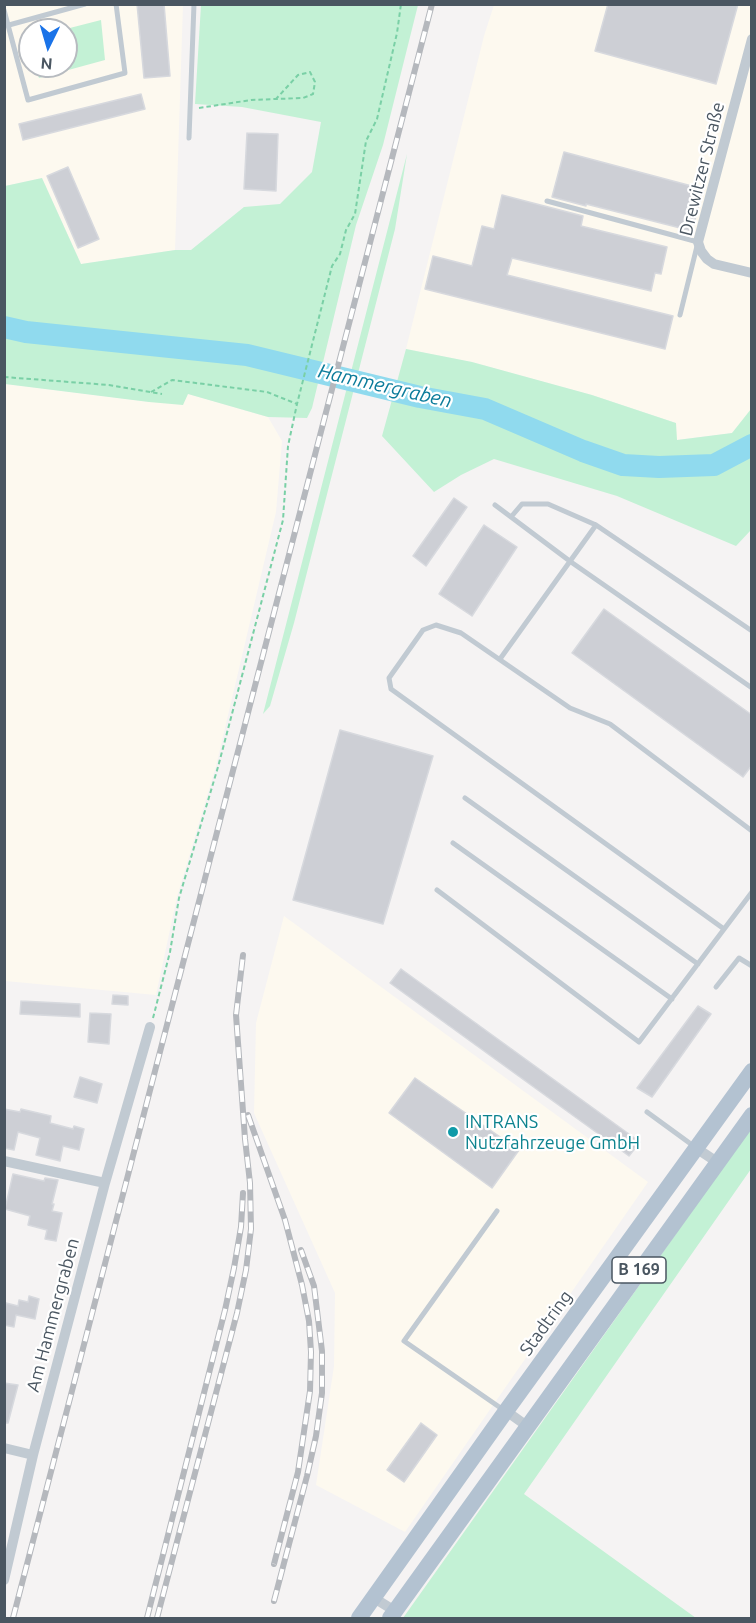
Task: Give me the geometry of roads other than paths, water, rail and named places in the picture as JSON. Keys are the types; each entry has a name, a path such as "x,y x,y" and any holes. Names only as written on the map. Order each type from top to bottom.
{"main road":[{"name":"Stadtring","path":"374,1598 752,1071"},
{"name":"B 169","path":"392,1615 752,1114"},
{"name":"B 169","path":"359,1618 374,1598"}],"street":[{"name":"Drewitzer Straße","path":"752,39 698,242 701,251 714,264 752,273"},
{"name":"Am Hammergraben","path":"4,1580 33,1455 105,1183 150,1027"},
{"path":"696,1148 717,1162"},
{"path":"4,1161 105,1183"},
{"path":"506,1412 527,1426"},
{"path":"4,1448 33,1455"},
{"path":"374,1598 392,1615"}],"lane":[{"path":"9,25 85,4"},
{"path":"4,10 28,100 125,73 116,4"},
{"path":"189,138 194,4"},
{"path":"547,201 698,242 680,315"},
{"path":"512,517 522,504 548,504 596,525 752,631"},
{"path":"495,505 571,562 752,688"},
{"path":"500,659 596,525"},
{"path":"724,929 391,689 389,678 423,630 436,626 461,633 570,708 610,724 752,831"},
{"path":"465,798 698,964"},
{"path":"453,843 672,999"},
{"path":"437,890 639,1042 752,892"},
{"path":"716,987 739,958 752,966"},
{"path":"647,1112 696,1148"},
{"path":"497,1211 404,1341 506,1412"}],"waterway":[{"name":"Hammergraben","path":"4,327 26,332 247,355 420,397 485,409 583,451 623,465 659,467 714,465 752,445"}],"railway":[{"path":"13,1618 432,4"},
{"path":"157,1618 237,1313 246,1270 251,1229 250,1183 236,1015 243,955"},
{"path":"248,1115 285,1220 302,1285 309,1321 311,1352 310,1391 298,1472 274,1564"},
{"path":"147,1618 225,1310 241,1227 243,1193"},
{"path":"274,1601 307,1476 322,1393 322,1351 314,1286 301,1250"}],"place":[{"name":"INTRANS Nutzfahrzeuge GmbH","path":"453,1132"}]}
